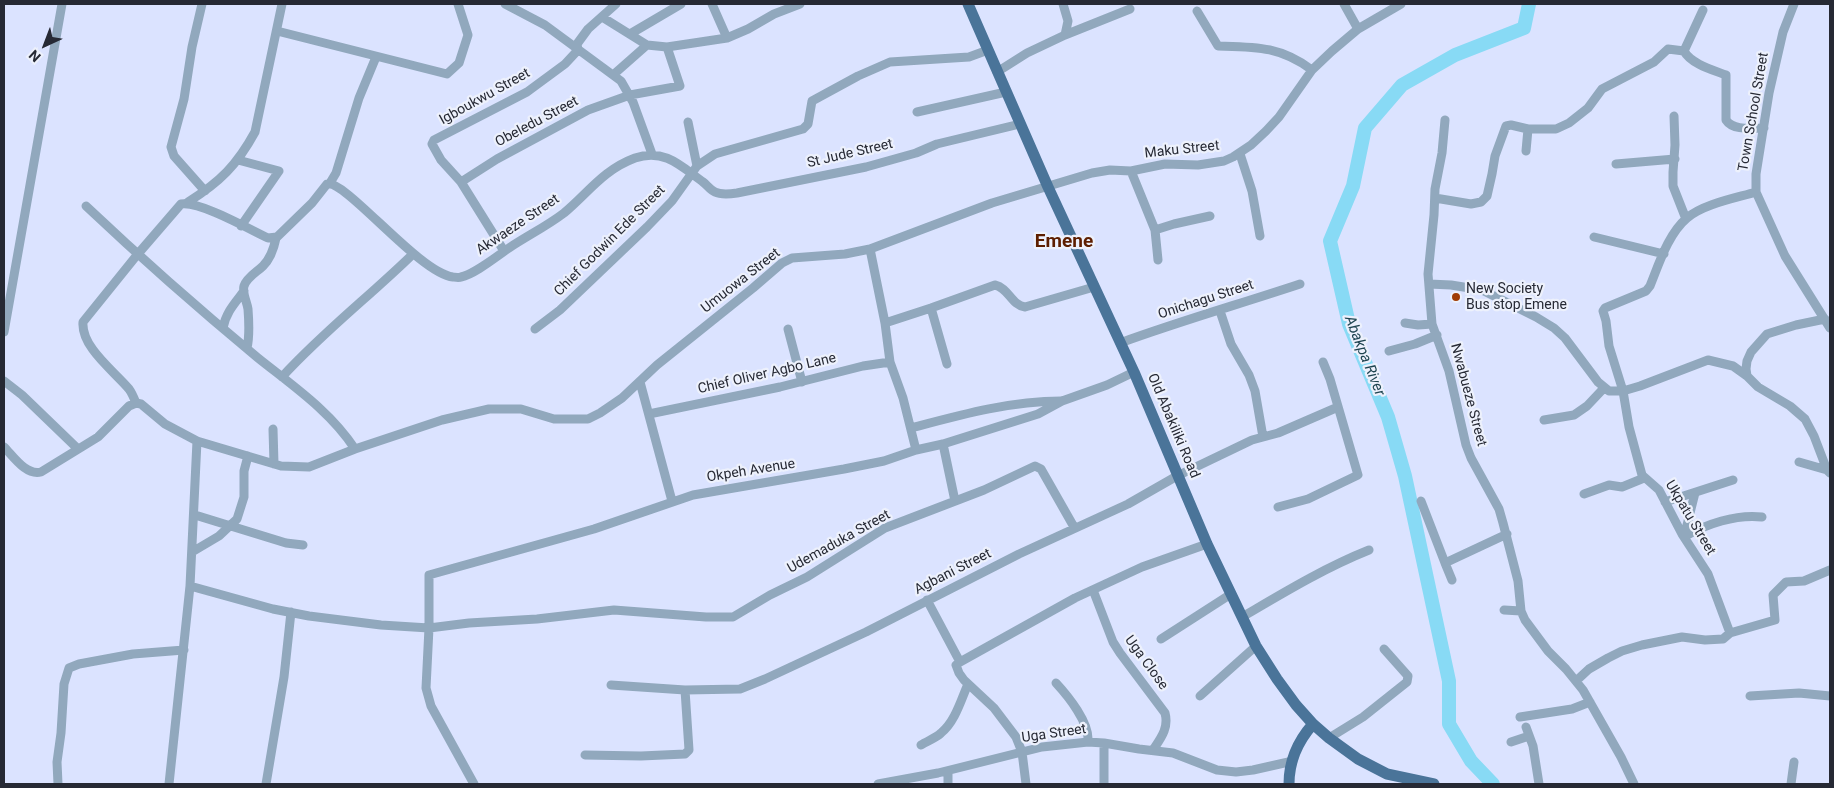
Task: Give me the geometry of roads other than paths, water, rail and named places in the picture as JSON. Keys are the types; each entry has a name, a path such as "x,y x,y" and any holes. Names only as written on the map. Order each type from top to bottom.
{"main road":[{"name":"Old Abakiliki Road","path":"968,4 1048,187 1134,372 1207,544 1256,646 1277,680 1313,724 1329,738 1358,759 1387,774 1434,784"},
{"path":"1289,784 1292,761 1300,741 1313,724"}],"street":[{"path":"4,332 62,4"},
{"path":"202,4 192,47 184,99 171,146 174,156 205,191"},
{"path":"4,447 27,470 35,473 46,470 98,437 129,406 136,403 130,390 86,338 83,330 84,322 177,207 205,191 230,170 238,160 255,132 282,4"},
{"path":"277,31 447,74 459,63 468,35 458,4"},
{"path":"505,4 545,25 621,81 630,95 652,154 667,158 694,170"},
{"path":"603,4 602,18 647,46 667,46 727,38 748,29 774,14 800,4"},
{"name":"Igboukwu Street","path":"461,182 434,149 432,144 434,140 527,92 565,64 578,50 577,44 588,29 616,4"},
{"path":"630,34 681,4"},
{"path":"712,4 727,38"},
{"path":"1064,4 1068,21 1065,35"},
{"path":"1344,4 1358,29"},
{"name":"Maku Street","path":"1048,187 1092,172 1110,170 1131,171 1165,164 1198,165 1224,160 1240,154 1279,117 1312,70 1358,29 1401,4"},
{"name":"Town School Street","path":"1794,4 1783,32 1771,84 1756,174 1756,192 1785,256 1830,328"},
{"path":"998,72 1027,53 1065,35 1130,9"},
{"path":"1684,51 1703,10"},
{"path":"1197,11 1218,46 1265,48 1292,58 1312,70"},
{"path":"613,75 647,46"},
{"name":"Obeledu Street","path":"461,182 497,159 588,110 630,95 680,86 667,46"},
{"path":"1435,198 1472,204 1480,202 1487,196 1494,156 1506,126 1511,125 1528,129 1556,129 1569,123 1588,108 1602,89 1654,62 1668,49 1684,51 1699,63 1726,75 1726,120 1728,124 1735,127 1764,128"},
{"name":"Chief Godwin Ede Street","path":"535,329 560,310 647,227 672,202 694,170 715,154 803,129 808,124 812,100 876,67 890,62 969,57 988,50"},
{"path":"247,348 250,333 248,307 244,291 246,282 264,265 274,250 276,238 302,214 330,183 336,173 359,98 376,57"},
{"path":"918,112 1006,92"},
{"path":"1674,116 1675,160 1673,186 1686,218"},
{"name":"Nwabueze Street","path":"1445,120 1442,153 1435,189 1429,284 1432,324 1449,371 1466,445 1479,474 1499,509 1507,534 1518,581 1521,611 1525,620 1548,651 1576,681 1590,702 1634,784"},
{"path":"688,122 694,170"},
{"name":"St Jude Street","path":"694,170 712,191 737,193 866,167 916,153 938,144 1020,124"},
{"path":"1526,151 1528,129"},
{"name":"Akwaeze Street","path":"413,254 446,276 461,277 563,214 611,169 652,154"},
{"path":"1240,154 1252,191 1260,236"},
{"path":"238,160 279,170 241,226"},
{"path":"1616,164 1675,160"},
{"path":"1131,171 1155,230 1158,260"},
{"path":"461,182 479,214 504,251"},
{"path":"282,376 315,342 413,254 352,196 330,183"},
{"name":"Umuowa Street","path":"136,403 141,404 165,424 197,441 274,464 297,467 309,467 355,449 442,420 490,409 521,409 554,419 588,418 608,408 640,382 657,364 753,288 782,262 805,256 845,254 870,249 992,203 1048,187"},
{"path":"1594,237 1664,254 1675,232 1686,218 1698,211 1756,192"},
{"path":"188,202 268,238 276,238"},
{"path":"86,206 223,328 326,412 355,449"},
{"path":"1155,230 1180,222 1210,216"},
{"path":"870,249 885,323 890,362 916,450 943,444 1038,414 1062,401 1107,385 1134,372"},
{"name":"Ukpatu Street","path":"1664,254 1646,291 1603,309 1609,346 1623,391 1629,427 1642,475 1644,478 1648,478 1659,490 1684,537 1708,574 1730,633"},
{"name":"Onichagu Street","path":"1120,343 1194,317 1300,284"},
{"path":"1429,284 1482,290 1495,295 1548,324 1565,338 1598,382 1609,391 1623,391 1708,360 1733,366 1758,387 1790,406 1805,419 1829,471"},
{"path":"885,323 995,285 1004,288 1017,304 1025,307 1094,287"},
{"path":"223,328 224,318 229,309 244,291"},
{"path":"931,308 947,364"},
{"path":"1220,310 1231,344 1241,359 1255,391 1263,437"},
{"path":"1747,376 1747,361 1751,352 1767,334 1825,319"},
{"path":"1405,323 1418,325 1432,324"},
{"path":"788,329 802,382"},
{"path":"1389,351 1415,344 1437,335"},
{"name":"Chief Oliver Agbo Lane","path":"650,414 802,382 862,366 890,362"},
{"path":"1278,507 1308,499 1358,475 1330,379 1323,362"},
{"path":"4,381 22,394 78,449"},
{"path":"640,382 672,501"},
{"path":"1544,420 1574,415 1587,406 1604,388"},
{"path":"911,428 990,409 1037,401 1062,401"},
{"name":"Agbani Street","path":"685,690 740,689 866,632 1074,527 1128,504 1177,476 1252,440 1278,433 1338,407"},
{"path":"273,429 274,464"},
{"path":"170,784 190,586 195,515 197,441"},
{"path":"943,444 955,502"},
{"name":"Okpeh Avenue","path":"429,628 428,575 594,529 672,501 714,490 844,469 884,461 916,450"},
{"path":"192,552 232,526 237,519 244,497 244,471 248,456"},
{"path":"1799,462 1829,471"},
{"name":"Udemaduka Street","path":"190,586 309,616 380,625 429,628 469,623 538,619 614,610 706,617 733,617 770,595 807,577 885,528 955,502 1036,466 1041,469 1074,527"},
{"path":"1584,494 1609,485 1622,487 1644,478"},
{"path":"1665,502 1733,480"},
{"path":"1684,537 1695,493"},
{"path":"1421,501 1452,580"},
{"path":"195,515 286,543 303,545"},
{"path":"1684,537 1695,530 1721,522 1747,516 1762,517"},
{"path":"1445,563 1507,534"},
{"path":"1026,784 1022,752 1016,737 994,708 968,684 956,667 960,662 1068,602 1142,567 1207,544"},
{"path":"1242,617 1343,560 1369,550"},
{"path":"1576,681 1589,669 1622,651 1642,645 1682,638 1723,639 1730,633 1775,620 1773,595 1786,582 1804,581 1830,570"},
{"name":"Uga Close","path":"1093,590 1113,642 1164,713 1167,720 1165,730 1153,750"},
{"path":"1161,639 1231,594"},
{"path":"927,600 960,662"},
{"path":"1504,610 1521,611"},
{"path":"266,784 284,677 290,612"},
{"path":"429,628 426,688 430,706 474,784"},
{"path":"1200,696 1256,646"},
{"path":"1329,738 1363,717 1407,682 1408,676 1384,649"},
{"path":"58,784 57,762 64,684 69,668 79,664 133,654 184,650"},
{"path":"1056,683 1066,694 1084,722 1089,736 1088,742"},
{"path":"921,745 941,734 950,723 968,684"},
{"path":"586,755 642,756 685,754 689,750 685,690 611,685"},
{"path":"1750,696 1800,693 1830,696"},
{"path":"1520,717 1572,709 1590,702"},
{"path":"1510,742 1528,732 1533,746 1539,784"},
{"name":"Uga Street","path":"878,784 907,781 1042,748 1088,742 1173,753 1217,770 1236,772 1292,761"},
{"path":"1104,743 1104,784"},
{"path":"1791,784 1794,762"},
{"path":"948,771 948,784"}],"waterway":[{"name":"Abakpa River","path":"1493,784 1471,761 1449,724 1449,681 1405,476 1388,417 1349,324 1330,241 1353,186 1365,128 1402,85 1455,55 1524,28 1529,4"}],"place":[{"name":"New Society Bus stop Emene","path":"1456,297"}],"district":[{"name":"Emene","path":"1064,242"}]}
